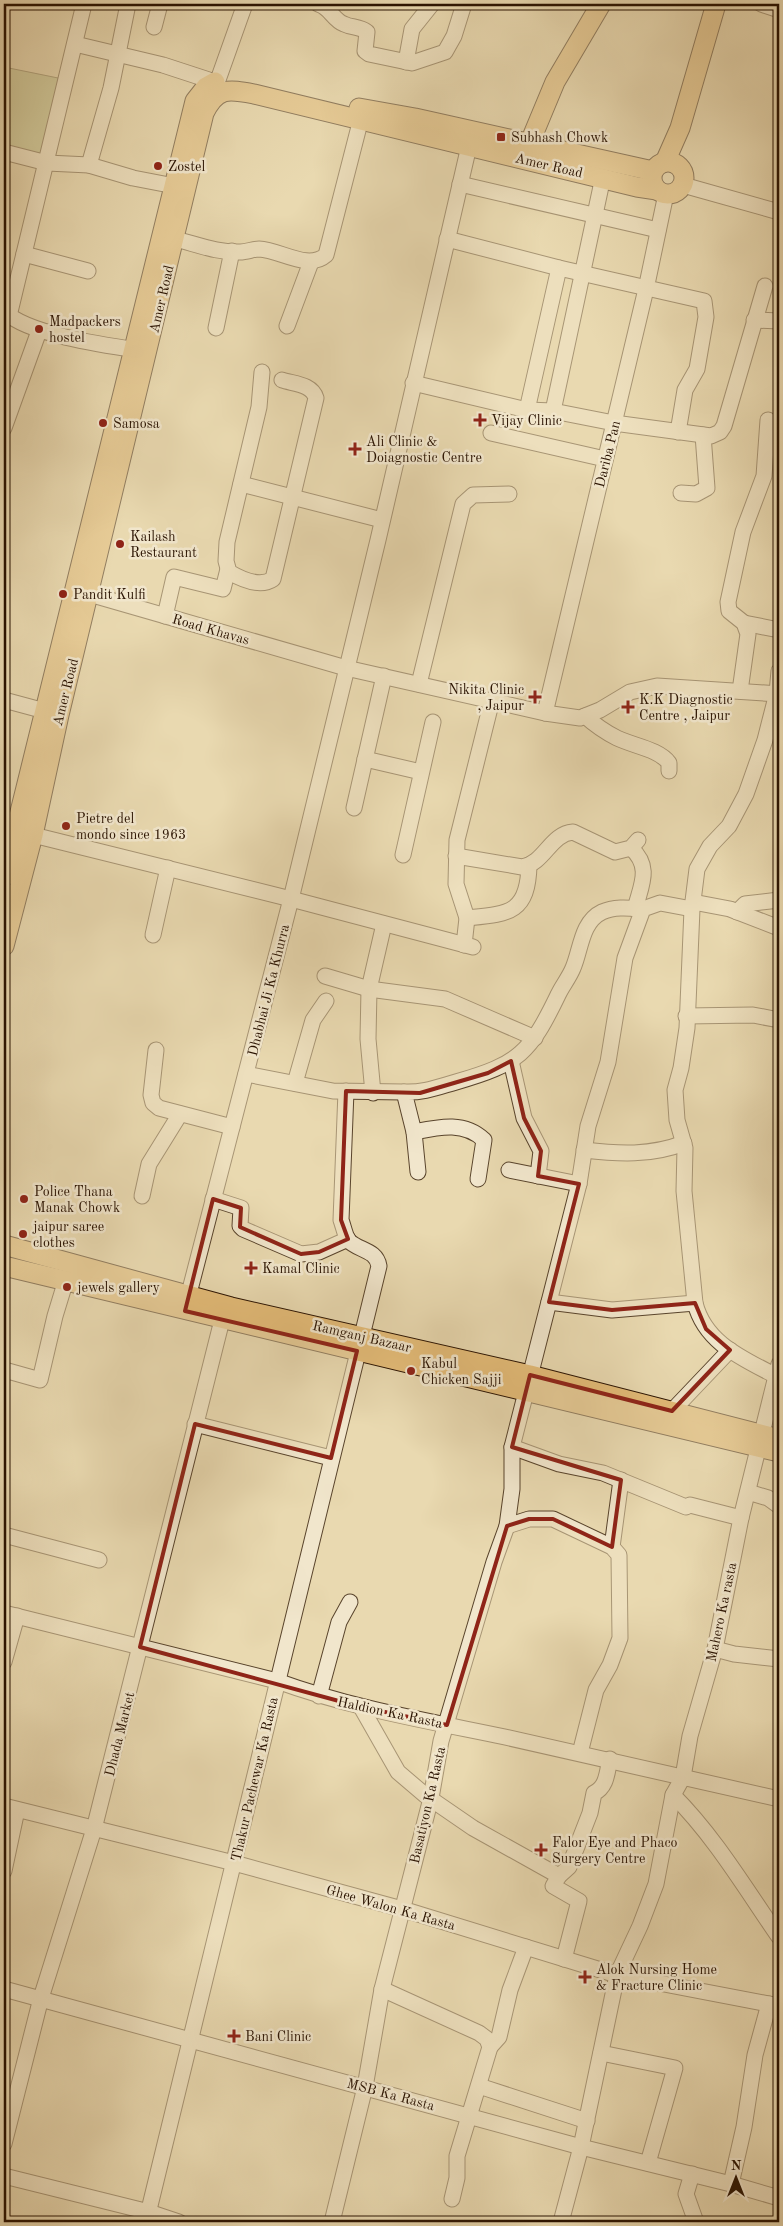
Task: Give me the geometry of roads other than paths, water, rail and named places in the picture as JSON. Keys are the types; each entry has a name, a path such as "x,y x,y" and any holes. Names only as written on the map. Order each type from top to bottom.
{"main road":[{"path":"526,151 555,82 601,4"},
{"path":"666,166 685,175 683,185 676,192 662,192 652,181 666,166 680,128 716,4"},
{"name":"Amer Road","path":"4,877 52,712 82,592 180,187 195,101 206,87 216,81 230,79 248,81 469,146 666,166"},
{"name":"Amer Road","path":"141,351 175,239 180,187 204,113 210,102 220,93 232,90 361,115 415,118 526,151 603,177 662,192"},
{"name":"Amer Road","path":"4,946 33,835 52,712"},
{"name":"Ramganj Bazaar","path":"4,1245 187,1303 222,1320 360,1343"},
{"name":"Ramganj Bazaar","path":"4,1266 187,1303 767,1440"},
{"name":"Ramganj Bazaar","path":"528,1383 672,1412 767,1440 779,1452"}],"street":[{"path":"84,4 47,163 24,254 6,314 39,331 141,351"},
{"path":"90,165 112,88 128,4"},
{"path":"154,27 160,4"},
{"path":"76,44 164,65 216,81 245,4"},
{"path":"322,4 343,24 360,27 367,32 365,51 369,54 406,62 427,59 444,52 454,36 461,19 464,4"},
{"path":"406,62 412,29 432,4"},
{"path":"761,4 779,10"},
{"path":"175,239 232,251 258,249 311,262 320,260 326,255 361,115"},
{"name":"Dhabhai Ji Ka Khurra","path":"187,1303 291,899 469,146"},
{"path":"4,152 47,163 90,165 133,178 180,187"},
{"path":"553,411 603,177"},
{"path":"460,184 658,230"},
{"path":"683,185 779,212"},
{"name":"Dariba Pan","path":"544,713 646,289 658,230 662,192"},
{"path":"447,239 646,289 704,301 706,317 697,369 689,379 685,390 678,432"},
{"path":"216,328 232,251"},
{"path":"24,254 88,271"},
{"path":"287,326 311,262"},
{"path":"528,410 559,268"},
{"path":"413,383 528,410 553,411 614,424 712,436 720,432 724,426 764,286"},
{"path":"754,320 779,321"},
{"path":"4,428 39,331"},
{"path":"262,372 260,407 227,542 226,561 229,572 239,578 262,583 273,579 316,398 314,392 309,388 282,380"},
{"path":"768,420 764,476 743,532 728,602 729,611 744,623 779,630"},
{"path":"492,433 605,459"},
{"path":"681,493 696,494 707,488 703,435"},
{"path":"241,484 382,520"},
{"path":"419,684 463,504 473,495 509,494"},
{"path":"164,616 174,577 223,589 228,569"},
{"name":"Road Khavas","path":"82,592 346,668 544,713 580,718 585,716"},
{"path":"740,691 748,642 744,623"},
{"path":"778,1370 740,1358 706,1330 699,1319 695,1303 684,1191 684,1143 680,1137 677,1120 675,1090 681,1068 697,869 710,846 728,826 746,794 765,740 778,694 779,671"},
{"path":"354,808 384,676"},
{"path":"669,772 669,763 662,755 617,739 602,731 585,716 600,710 630,692 657,686 778,694"},
{"path":"4,700 52,712"},
{"path":"33,835 291,899 469,946 467,918 456,884 457,840 492,700"},
{"path":"403,855 433,722"},
{"path":"365,759 421,772"},
{"name":"Basatiyon Ka Rasta","path":"332,2222 365,2087 382,1989 431,1798 441,1741 494,1562 507,1526 512,1489 512,1447 579,1184 588,1126 608,1062 625,958 639,909 644,870 634,844 615,852 573,832 567,833 561,835 541,857 529,865"},
{"path":"456,856 514,866 529,865 527,890 516,908 496,915 467,918"},
{"path":"153,935 168,868"},
{"path":"737,912 745,904 779,900"},
{"path":"246,1074 319,1089 346,1092 420,1093 488,1073 511,1061 532,1044 572,970 582,935 601,912 621,907 639,909 660,903 737,912 779,928"},
{"path":"373,1093 368,1039 369,989 384,924"},
{"path":"325,976 369,989 445,999 535,1038"},
{"path":"295,1083 313,1020 326,1001"},
{"path":"686,1016 753,1015 779,1020"},
{"path":"156,1050 151,1095 153,1103 159,1108 232,1127"},
{"path":"511,1061 524,1118 541,1151 538,1176"},
{"path":"214,1200 241,1208 240,1226 243,1229 301,1254 319,1252 348,1240 341,1220 346,1092"},
{"path":"404,1092 414,1132 418,1172"},
{"path":"142,1196 150,1164 180,1114"},
{"path":"414,1132 449,1126 468,1129 478,1134 484,1140 485,1147 478,1179"},
{"path":"584,1150 642,1153 667,1150 684,1143"},
{"path":"509,1170 579,1184"},
{"name":"Thakur Pachewar Ka Rasta","path":"147,2217 192,2039 277,1681 379,1266 377,1259 370,1252 348,1240"},
{"path":"8,1371 40,1380 55,1316 66,1280"},
{"path":"549,1302 612,1310 695,1303"},
{"name":"Dhada Market","path":"4,2144 41,1998 94,1829 222,1320"},
{"path":"672,1412 730,1350"},
{"name":"Mahero Ka rasta","path":"561,2222 587,2121 616,1975 640,1926 656,1884 673,1795 683,1777 690,1736 715,1649 741,1518 748,1492 767,1440 778,1370"},
{"path":"195,1424 332,1458"},
{"path":"512,1447 559,1464 603,1473 686,1507 690,1504 741,1518"},
{"path":"612,1547 621,1480"},
{"path":"748,1492 768,1498 779,1506"},
{"path":"507,1526 529,1519 553,1519 612,1547 618,1555 620,1638 610,1665 596,1690 580,1753"},
{"path":"4,1535 99,1560"},
{"path":"319,1696 339,1622 350,1602"},
{"path":"4,1662 10,1614"},
{"name":"Haldion Ka Rasta","path":"10,1614 277,1681 319,1696 361,1707 580,1753 779,1799"},
{"path":"715,1649 734,1654 779,1659"},
{"path":"361,1707 398,1772 473,1828 559,1876"},
{"path":"564,1959 579,1901 553,1886 559,1876 569,1867 590,1813 594,1793 601,1790 604,1784 610,1760"},
{"path":"673,1795 719,1848 779,1937"},
{"path":"4,1871 10,1808"},
{"name":"Ghee Walon Ka Rasta","path":"10,1808 234,1863 402,1909 616,1975 774,2005"},
{"path":"452,2199 457,2178 457,2156 469,2115 490,2047 499,2037 510,1990 526,1947"},
{"name":"MSB Ka Rasta","path":"4,1989 581,2147 731,2184 779,2198"},
{"path":"382,1989 479,2033 487,2039 490,2047"},
{"path":"731,2184 744,2127 755,2055 774,2005"},
{"path":"601,2052 675,2068 648,2163"},
{"path":"479,2086 587,2121"},
{"path":"692,2174 686,2194 696,2222"},
{"path":"4,2176 147,2217 179,2222"}],"place":[{"name":"Subhash Chowk","path":"501,137"},
{"name":"Zostel","path":"158,166"},
{"name":"Madpackers hostel","path":"39,329"},
{"name":"Vijay Clinic","path":"480,420"},
{"name":"Samosa","path":"103,423"},
{"name":"Ali Clinic & Doiagnostic Centre","path":"355,449"},
{"name":"Kailash Restaurant","path":"120,544"},
{"name":"Pandit Kulfi","path":"63,594"},
{"name":"Nikita Clinic , Jaipur","path":"535,697"},
{"name":"K.K Diagnostic Centre , Jaipur","path":"628,707"},
{"name":"Pietre del mondo since 1963","path":"66,826"},
{"name":"Police Thana Manak Chowk","path":"24,1199"},
{"name":"jaipur saree clothes","path":"23,1234"},
{"name":"Kamal Clinic","path":"251,1268"},
{"name":"jewels gallery","path":"67,1287"},
{"name":"Kabul Chicken Sajji","path":"411,1371"},
{"name":"Falor Eye and Phaco Surgery Centre","path":"541,1850"},
{"name":"Alok Nursing Home & Fracture Clinic","path":"585,1977"},
{"name":"Bani Clinic","path":"234,2036"}]}
